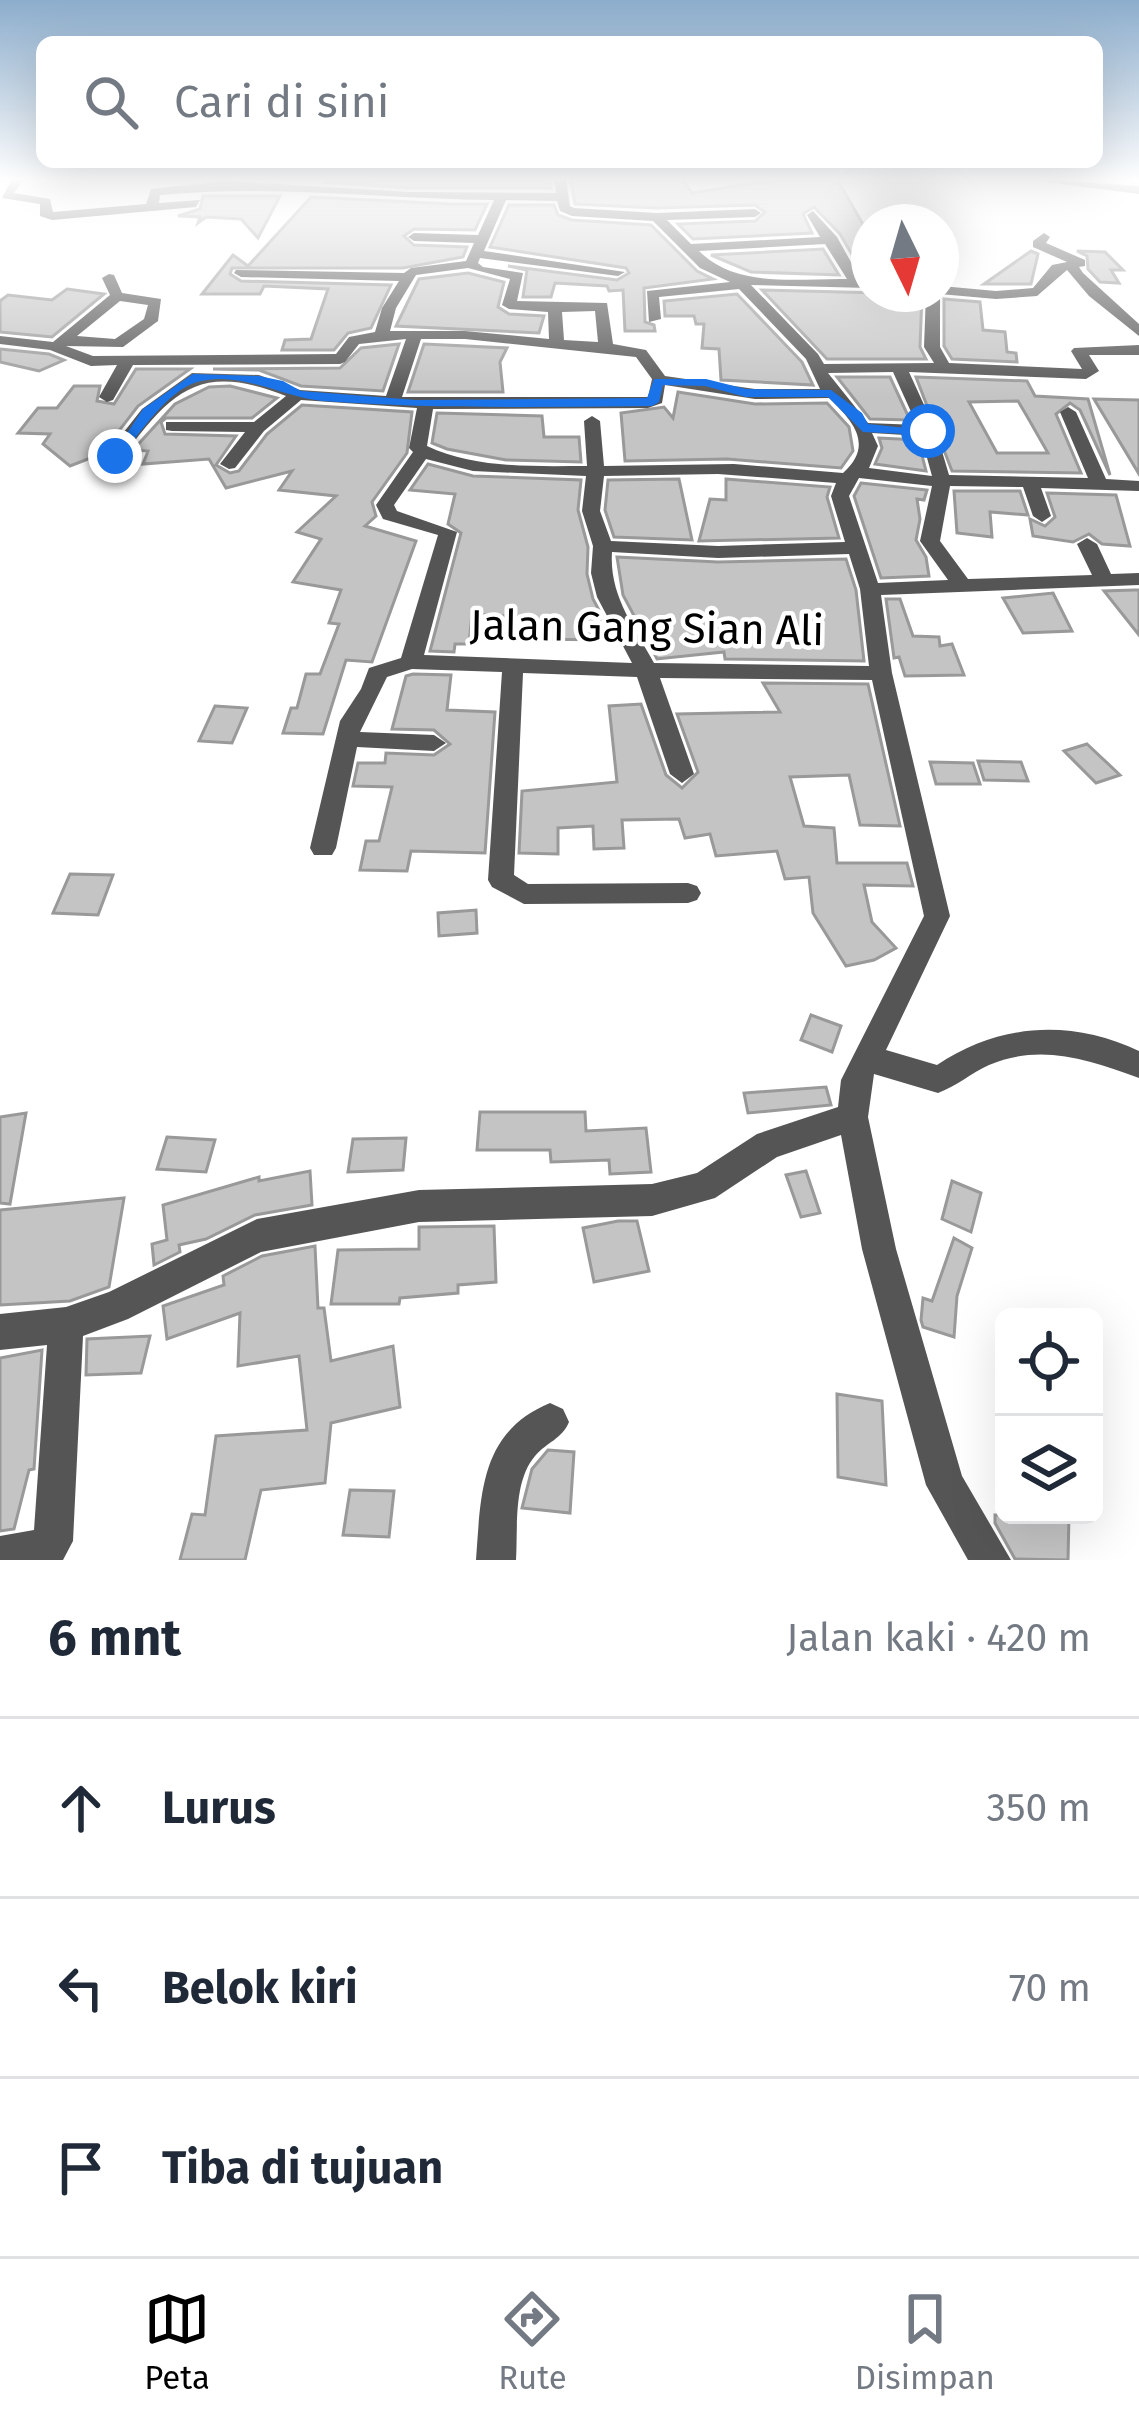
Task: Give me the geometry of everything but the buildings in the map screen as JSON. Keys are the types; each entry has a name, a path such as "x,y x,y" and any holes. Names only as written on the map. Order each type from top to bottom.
{"street":[{"path":"477,252 479,270 518,276 509,305 602,306 606,347"},
{"path":"381,335 406,277 477,252 618,272"},
{"path":"693,252 705,265 740,283 819,369 831,394 857,416 869,446 866,461 840,496 870,589 881,673 937,916 857,1090 878,1249 945,1485 991,1560"},
{"path":"959,292 1033,294 1057,268 1080,263 1055,252"},
{"path":"1071,265 1094,294 1117,308 1139,332"},
{"path":"241,273 406,277"},
{"path":"109,278 117,296"},
{"path":"654,319 652,294 740,283 851,284"},
{"path":"0,340 59,343 118,344 151,321 156,302 117,296 59,343"},
{"path":"555,308 556,344"},
{"path":"935,312 932,347 945,369"},
{"path":"115,456 148,412 195,369 340,359 354,340 381,335 636,350 661,381 706,382 746,393 831,394"},
{"path":"392,402 415,335"},
{"path":"59,343 91,361 195,369 270,381 298,395 392,402 652,402 661,381"},
{"path":"819,369 1085,374 1091,371 1079,351 1139,350"},
{"path":"107,398 127,362"},
{"path":"898,368 928,431 941,481 930,541 961,584"},
{"path":"229,464 258,427 298,395"},
{"path":"422,452 418,439 426,404"},
{"path":"1068,412 1099,484"},
{"path":"592,421 596,470 591,512 603,546 607,597 645,667 682,774"},
{"path":"172,426 258,427"},
{"path":"863,428 928,431"},
{"path":"422,452 496,467 726,469 1139,486"},
{"path":"323,848 351,722 377,673 411,662 448,532 390,515 385,505 422,452"},
{"path":"1030,483 1042,516"},
{"path":"1087,544 1104,580"},
{"path":"603,546 718,552 854,548"},
{"path":"870,589 1139,579"},
{"name":"Jalan Gang Sian Ali","path":"411,662 760,674 881,673"},
{"path":"513,664 501,880 524,893 688,893"},
{"path":"347,740 434,743"},
{"path":"0,1332 66,1324 116,1307 257,1236 419,1206 652,1200 704,1187 857,1090 938,1079 990,1052 1056,1041 1099,1045 1139,1065"},
{"path":"4,1560 8,1553 47,1548 53,1541 66,1324"},
{"path":"496,1560 501,1488 510,1456 526,1433 550,1422"}],"route":[{"path":"115,456 148,412 193,378 259,380 278,383 298,395 416,404 652,402 658,396 658,381 706,382 734,392 831,394 857,416 863,428 928,431"}]}
